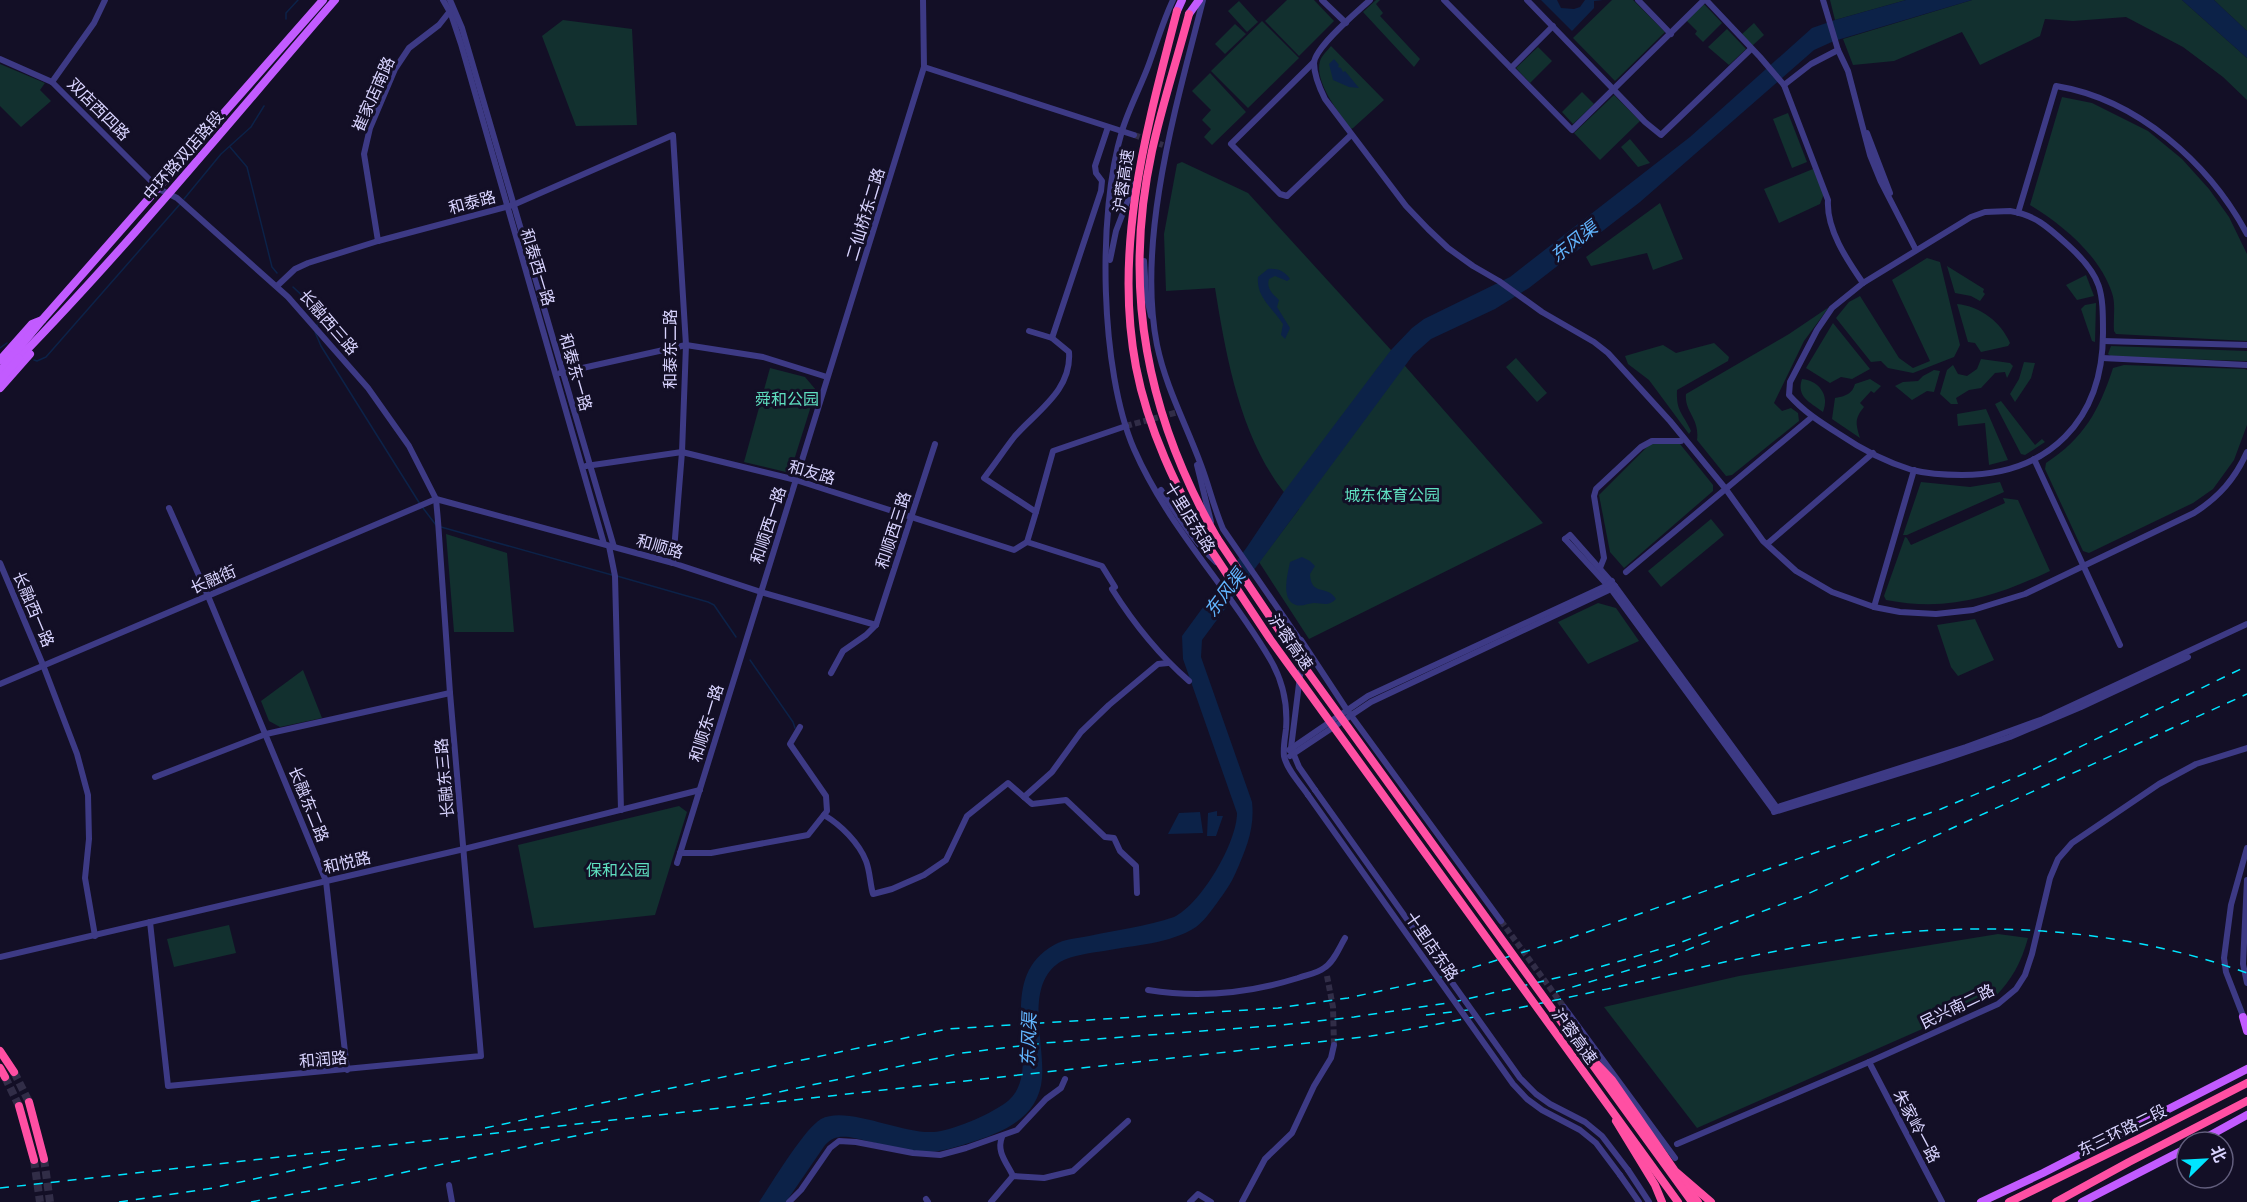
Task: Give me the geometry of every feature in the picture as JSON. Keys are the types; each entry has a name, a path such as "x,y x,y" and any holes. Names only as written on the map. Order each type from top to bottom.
{"highway":[{"name":"沪蓉高速","path":"1177,12 1149,120 1137,178 1132,220 1129,307 1136,366 1162,453 1203,546 1224,569 1270,639 1678,1202"},
{"name":"沪蓉高速","path":"1189,14 1152,152 1143,215 1139,281 1141,316 1150,368 1174,449 1195,497 1215,534 1295,654 1692,1202"},
{"path":"1574,1040 1612,1080 1698,1202"},
{"path":"0,1051 9,1074 0,1068"},
{"name":"东三环路二段","path":"2009,1202 2247,1083"},
{"name":"东三环路二段","path":"2056,1202 2247,1101"},
{"path":"29,1102 44,1159"},
{"path":"1606,1103 1667,1202"},
{"path":"19,1106 34,1160"},
{"path":"1675,1171 1711,1202"},
{"path":"1655,1185 1662,1202"}],"main road":[{"name":"中环路双店路段","path":"43,319 323,0"},
{"name":"中环路双店路段","path":"50,326 335,0"},
{"path":"1177,12 1180,0"},
{"path":"1189,14 1193,0"},
{"path":"1189,14 1201,0"},
{"path":"0,380 43,319"},
{"path":"0,360 32,324 43,319"},
{"path":"0,371 50,326"},
{"path":"0,388 33,351 50,326"},
{"path":"2245,1021 2247,1031"},
{"path":"1981,1202 2043,1173 2246,1069"},
{"path":"2220,1130 2247,1115"},
{"path":"2087,1201 2175,1154"}],"street":[{"path":"52,82 94,23 105,0"},
{"path":"442,0 453,4 509,206"},
{"name":"二仙桥东二路","path":"812,432 826,377 859,279 924,67 923,0"},
{"name":"十里店东路","path":"1173,0 1122,132 1109,202 1106,280 1109,339 1126,426 1134,449 1175,523 1270,659 1284,692 1287,710 1285,756 1308,795 1513,1084 1527,1099 1542,1110 1580,1130 1596,1143 1639,1202"},
{"name":"十里店东路","path":"1201,0 1165,145 1152,260 1157,343 1166,381 1201,464 1222,530 1296,633 1300,644 1302,660 1292,751 1315,790 1520,1078 1550,1104 1585,1122 1602,1136 1649,1202"},
{"path":"1322,0 1346,23"},
{"path":"1352,135 1287,196 1280,194 1232,144 1314,62 1321,49 1370,0"},
{"path":"1444,0 1572,130 1705,0 1783,84 1828,200 1828,215 1850,264 1863,283"},
{"path":"1527,0 1645,122 1661,135 1751,49"},
{"path":"1638,0 1671,34"},
{"path":"1823,0 1837,46 1848,71 1862,125 1881,182 1916,250"},
{"name":"崔家店南路","path":"378,241 364,154 370,128 395,69 409,48 439,25 453,4"},
{"path":"1511,68 1553,26"},
{"path":"1783,84 1837,46"},
{"name":"双店西四路","path":"0,59 52,82 159,189 167,194"},
{"path":"1314,62 1320,90 1406,206 1428,229 1456,254 1608,353 1670,420 1767,544 1796,571 1832,592 1874,606 1916,614 1973,610 2010,600 2192,515 2209,503 2233,479 2247,452"},
{"path":"924,67 1134,135"},
{"path":"2018,213 2056,86 2097,97 2139,119 2171,140 2220,190 2235,211 2247,234"},
{"path":"1052,338 1101,191 1102,181 1095,168 1108,127"},
{"name":"和泰路","path":"277,286 295,269 308,263 378,241 509,206 673,135"},
{"name":"和泰东二路","path":"673,135 686,345 682,452 673,563"},
{"path":"1106,280 1116,231 1137,178"},
{"name":"长融西三路","path":"167,194 187,206 277,286 368,388 410,446 436,499"},
{"name":"和泰东一路","path":"509,206 559,373"},
{"path":"1985,212 2018,213 2035,218 2046,225 2088,265 2101,293 2104,310 2102,358 2096,384 2082,416 2058,443 2034,459 2007,470 1974,475 1914,471 1887,461 1812,417 1789,395 1791,382 1817,330 1832,308 1863,283 1916,250 1985,212"},
{"path":"1143,215 1146,293 1157,343"},
{"path":"1029,331 1052,338 1069,352 1063,382 1053,398 1015,436 984,478 1036,512"},
{"path":"2103,341 2247,345"},
{"path":"621,810 615,576 609,546 559,373 686,345 763,357 826,377"},
{"path":"2102,358 2247,365"},
{"path":"1626,572 1812,417"},
{"path":"1126,426 1053,451 1027,542 1102,566 1115,587 1112,589 1137,628 1152,642 1168,663 1189,681"},
{"name":"和顺西一路","path":"761,592 812,432"},
{"path":"1188,433 1215,534"},
{"path":"1600,568 1604,558 1594,496 1596,489 1641,447 1652,441 1681,441"},
{"name":"和顺西三路","path":"876,625 935,444"},
{"path":"1134,449 1185,528 1203,546"},
{"name":"和友路","path":"586,466 682,452 796,480 1014,550 1027,542"},
{"path":"1767,544 1873,453"},
{"path":"2034,459 2120,645"},
{"path":"1874,606 1914,471"},
{"name":"长融街","path":"0,684 436,499"},
{"name":"长融东三路","path":"436,499 481,1056"},
{"name":"和顺路","path":"436,499 673,563 761,592 876,625"},
{"name":"长融东二路","path":"169,508 208,596 326,881 347,1070"},
{"path":"1612,585 1566,539 1569,535 1600,568 1777,810 2022,727 2247,626"},
{"name":"长融西一路","path":"0,565 43,665 76,754 88,795 89,839 85,878 94,936"},
{"path":"1285,756 1349,713 1368,696 1612,585"},
{"name":"和顺东一路","path":"677,863 761,592"},
{"path":"831,673 843,651 876,625"},
{"path":"1296,633 1349,713 1501,921"},
{"path":"1024,797 1052,772 1081,732 1109,705 1158,664 1168,663"},
{"path":"156,777 266,734 450,693"},
{"path":"680,853 711,853 808,835 827,811 826,796 790,744 800,727"},
{"name":"民兴南二路","path":"1677,1144 1998,1004 2016,989 2025,975 2050,878 2058,859 2073,843 2159,784 2196,764 2247,748"},
{"path":"824,815 834,820 854,842 866,861 873,894 892,889 924,874 945,860 968,816 1008,783 1032,804 1066,800 1105,837 1114,838 1120,851 1136,866 1137,893"},
{"name":"和悦路","path":"0,957 464,849 700,790"},
{"path":"2245,1021 2226,972 2224,958 2231,905 2247,848"},
{"path":"2247,880 2243,964 2247,983"},
{"name":"和润路","path":"150,922 168,1086 481,1056"},
{"path":"1148,990 1168,993 1221,993 1286,982 1324,968 1335,956 1345,938"},
{"path":"1324,968 1327,976"},
{"path":"1564,1007 1675,1158"},
{"path":"1242,1202 1265,1160 1292,1132 1314,1086 1331,1058 1334,1045"},
{"name":"朱家岭一路","path":"1869,1062 1942,1202"},
{"path":"789,1202 801,1190 830,1148 839,1141 940,1155 1002,1137 1017,1130 1046,1099 1061,1088 1065,1079"},
{"path":"1013,1176 1044,1178 1073,1171 1128,1121"},
{"path":"1002,1137 999,1146 1001,1155 1013,1176"},
{"path":"991,1202 1013,1176"},
{"path":"449,1185 452,1202"},
{"path":"1190,1202 1198,1194 1211,1202"}],"green space":[{"path":"1287,0 1314,0 1334,21 1299,56 1265,21"},
{"path":"1376,0 1380,0 1376,4 1383,13 1380,16 1420,59 1414,67 1363,12"},
{"path":"1612,0 1633,0 1665,32 1615,81 1573,38"},
{"path":"1830,0 1906,0 1835,20"},
{"path":"1972,0 2182,0 2247,58 2247,100 2223,77 2183,47 2126,17 2073,21 2045,19 2040,36 1980,65 1962,32 1894,61 1853,65 1843,39"},
{"path":"2214,0 2247,0 2247,31"},
{"path":"1239,1 1258,22 1247,32 1228,11"},
{"path":"1704,4 1722,23 1703,42 1695,34 1697,31 1686,20"},
{"path":"563,20 632,29 637,125 576,126 542,36"},
{"path":"1262,21 1299,58 1248,108 1211,71"},
{"path":"1754,23 1764,35 1752,46 1741,35"},
{"path":"1235,24 1246,34 1225,54 1215,44"},
{"path":"1727,29 1746,49 1729,65 1708,47"},
{"path":"1331,46 1384,100 1351,129 1329,97 1321,78 1320,61"},
{"path":"1538,47 1552,61 1530,83 1516,68"},
{"path":"0,64 45,83 40,90 51,101 21,127 0,106"},
{"path":"1210,73 1246,112 1212,145 1204,137 1211,129 1202,120 1211,110 1192,91"},
{"path":"1582,92 1594,104 1573,124 1562,112"},
{"path":"1614,95 1640,121 1600,160 1574,133"},
{"path":"2062,97 2092,103 2148,131 2182,159 2209,189 2229,217 2247,254 2247,341 2116,334 2113,297 2099,266 2067,232 2030,205"},
{"path":"1788,113 1807,162 1792,168 1773,119"},
{"path":"1630,139 1650,163 1638,167 1621,147"},
{"name":"城东体育公园","path":"1182,162 1248,193 1391,350 1543,523 1309,639 1259,562 1299,509 1280,487 1264,462 1240,406 1225,346 1215,288 1166,291 1164,234 1177,164"},
{"path":"1813,169 1824,194 1820,204 1779,223 1764,189"},
{"path":"1660,203 1683,259 1653,270 1647,253 1591,266 1586,257"},
{"path":"1927,258 1940,262 1960,345 1954,357 1913,373 1888,368 1881,361 1871,362 1836,318 1849,302 1860,296 1899,358 1913,368 1930,361 1892,280"},
{"path":"1947,266 1984,289 1985,294 1980,301 1971,296 1955,293"},
{"path":"2086,275 2094,296 2077,300 2066,285"},
{"path":"2096,303 2095,342 2092,341 2081,309 2085,305"},
{"path":"1957,304 1974,308 1989,316 2006,335 2010,343 2008,346 1981,352 1975,343 1968,342"},
{"path":"1829,307 1804,341 1774,403 1782,411 1791,408 1798,413 1799,421 1732,475 1726,476 1697,440 1696,426 1687,406 1686,394 1789,334"},
{"path":"1833,323 1870,369 1852,379 1841,377 1830,383 1806,368"},
{"path":"1714,343 1729,357 1728,361 1677,390 1679,408 1691,431 1689,434 1649,380 1628,364 1625,356 1663,345 1676,353"},
{"path":"2111,346 2247,351 2247,361 2112,357 2108,354"},
{"path":"1516,358 1547,393 1537,402 1506,367"},
{"path":"1981,359 2010,363 2013,366 2007,378 2005,372 1995,373 1981,388 1969,390 1956,398 1958,404 1951,404 1940,394 1947,370 1953,365 1958,374 1967,376 1977,369"},
{"path":"2024,362 2035,363 2031,378 2015,402 2010,394 2019,379"},
{"path":"2124,365 2245,369 2247,370 2247,425 2234,460 2213,489 2193,503 2089,553 2083,551 2045,469 2046,463 2071,444 2080,433 2096,410 2113,368"},
{"name":"舜和公园","path":"770,368 805,377 816,390 790,473 744,462"},
{"path":"1934,370 1940,371 1934,392 1927,391 1912,400 1895,386 1903,382 1918,381"},
{"path":"1802,379 1808,380 1822,390 1825,400 1823,412 1803,395"},
{"path":"1870,379 1881,386 1874,393 1871,391 1860,403 1864,407 1857,422 1860,438 1832,419 1835,398 1848,394 1855,384"},
{"path":"2001,401 2035,445 2042,439 2045,442 2025,455 2021,454 1995,404"},
{"path":"1986,409 2008,460 1989,465 1985,423 1958,426 1957,414"},
{"path":"1650,444 1680,444 1713,485 1713,491 1624,568 1610,552 1599,495"},
{"path":"1921,482 1970,487 2000,482 2004,492 1903,535"},
{"path":"2003,498 2018,500 2050,571 2010,588 1971,600 1930,604 1886,600 1884,596 1905,537 1911,545 2005,503"},
{"path":"1711,519 1724,535 1661,587 1648,571"},
{"path":"446,534 507,553 514,632 454,632"},
{"path":"1598,603 1616,608 1639,641 1588,664 1558,622"},
{"path":"1975,619 1994,660 1958,676 1951,667 1937,625"},
{"path":"303,670 322,718 280,727 269,721 261,701"},
{"name":"保和公园","path":"679,806 687,812 655,915 534,928 518,845"},
{"path":"229,925 236,953 174,967 167,939"},
{"path":"1998,934 2028,938 2015,970 1995,997 1697,1128 1604,1007 1739,976"}],"water":[{"path":"1541,0 1557,0 1561,8 1574,9 1580,7 1585,0 1603,0 1594,1 1594,8 1572,31"},
{"name":"东风渠","path":"1906,0 1972,0 1834,41 1814,50 1640,202 1529,288 1495,309 1431,339 1413,355 1202,640 1201,657 1252,802 1253,812 1249,838 1234,876 1205,919 1186,933 1152,943 1076,956 1060,962 1049,972 1042,985 1039,1000 1042,1078 1034,1104 1026,1114 1006,1129 994,1134 945,1150 930,1152 920,1152 849,1137 836,1138 825,1145 786,1202 759,1202 797,1145 821,1119 845,1115 906,1129 933,1132 970,1122 1004,1104 1017,1090 1022,1071 1021,1004 1025,982 1035,961 1062,941 1174,917 1184,910 1206,886 1231,840 1237,813 1183,659 1182,636 1283,493 1391,350 1424,319 1510,277 1690,137 1812,28"},
{"path":"2182,0 2214,0 2247,31 2247,58"},
{"path":"1334,59 1338,67 1343,72 1345,71 1359,88 1349,87 1333,80 1329,64"},
{"path":"1268,269 1280,271 1290,279 1287,281 1275,276 1269,279 1268,283 1271,291 1279,300 1277,307 1290,328 1285,339 1281,335 1283,324 1262,297 1258,284 1258,277"},
{"path":"1302,557 1315,566 1310,574 1313,586 1328,592 1336,599 1328,604 1314,603 1300,606 1291,602 1286,586 1290,562"},
{"path":"1217,811 1217,816 1223,816 1216,836 1207,836 1208,813"},
{"path":"1200,812 1203,833 1168,834 1179,813"}],"waterway":[{"path":"286,19 286,13 298,0"},
{"path":"184,199 221,154 251,127 264,106"},
{"path":"230,147 247,167 272,267 277,273"},
{"path":"34,360 46,357 181,203"},
{"path":"293,287 315,309 317,326"},
{"path":"315,332 321,346 420,504"},
{"path":"0,348 7,343"},
{"path":"423,508 436,525"},
{"path":"441,527 612,575"},
{"path":"617,576 714,605 736,637"},
{"path":"750,660 795,728"}],"tunnel":[{"path":"1134,135 1163,145"},
{"path":"1126,426 1178,412"},
{"path":"1501,921 1564,1007"},
{"path":"1327,976 1333,1007 1334,1045"},
{"path":"14,1072 29,1102"},
{"path":"5,1077 19,1106"},
{"path":"44,1159 50,1202"},
{"path":"34,1160 40,1202"}],"railway":[{"path":"485,1128 947,1029 1278,1008 1348,998 1435,979 1570,938 1941,809 2028,772 2247,666"},
{"path":"746,1099 962,1053 1044,1043 1282,1025 1354,1017 1454,1002 1586,971 1674,945 1803,896 2247,694"},
{"path":"0,1188 1371,1036 1528,1006 1771,952 1831,941 1909,932 1958,929 2056,932 2154,946 2247,973"},
{"path":"1556,992 1659,961 1715,939"},
{"path":"1426,1015 1476,1009"},
{"path":"251,1202 368,1180 608,1129"},
{"path":"119,1202 213,1188 350,1158"}]}
